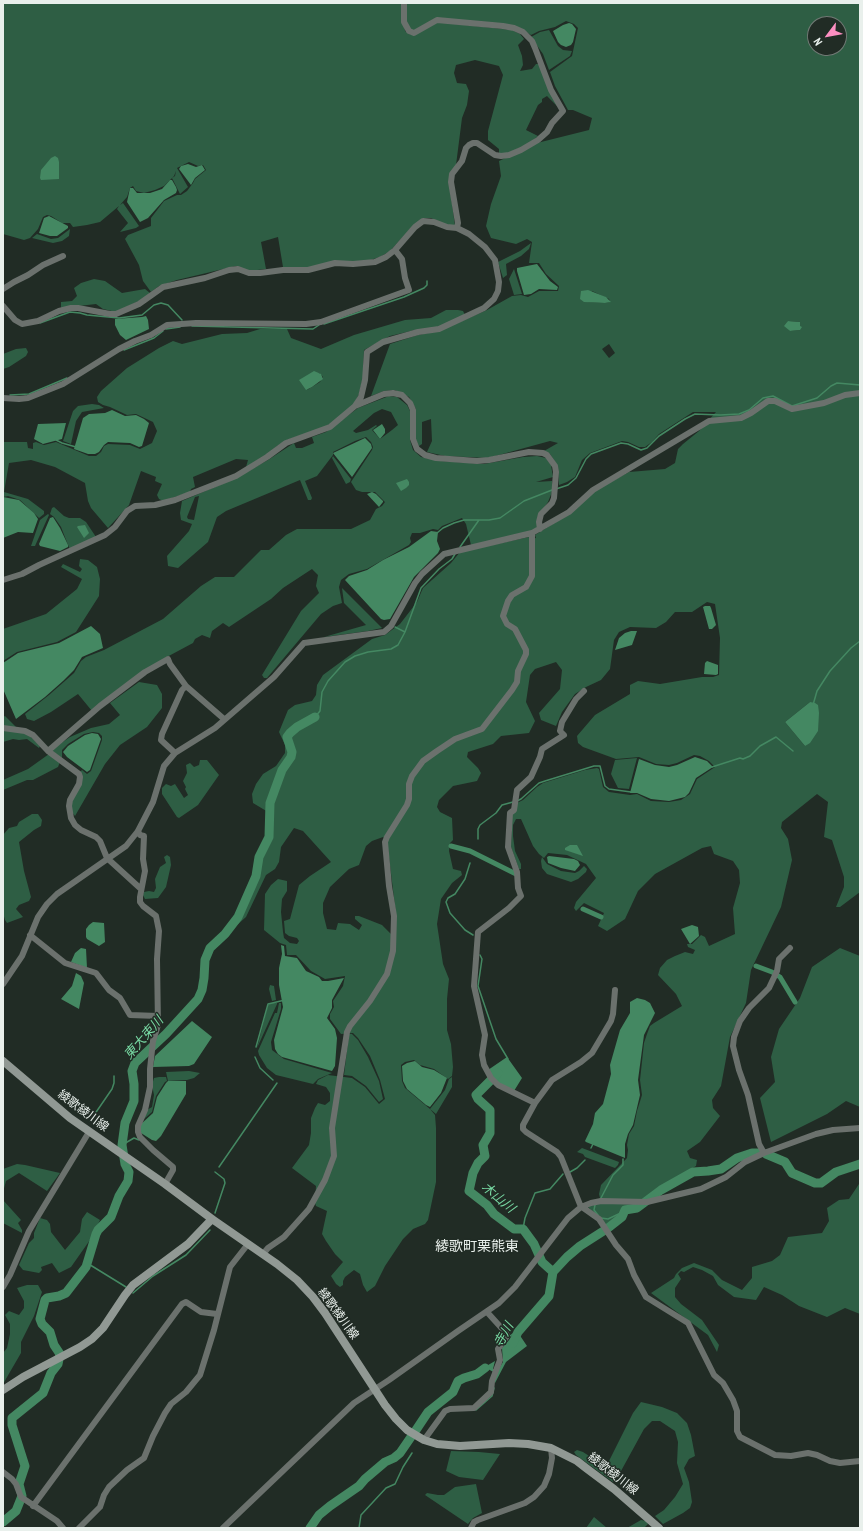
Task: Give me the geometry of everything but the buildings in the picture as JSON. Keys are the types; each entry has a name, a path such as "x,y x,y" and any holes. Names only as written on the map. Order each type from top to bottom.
{"main road":[{"name":"綾歌綾川線","path":"3,1061 70,1118 264,1254 296,1280 313,1297 325,1313 396,1419 407,1430 424,1440 448,1446 509,1443 528,1444 551,1448 577,1461 614,1489 659,1528"},
{"path":"3,1390 23,1377 80,1347 98,1334 133,1285 188,1244 212,1219"}],"street":[{"path":"404,3 404,22 409,31 414,33 437,20 503,26 514,28 523,32 532,41 551,90 563,111 552,123 547,132 538,140 509,155 495,155 477,143 469,144 466,148 462,161 452,174 451,182 458,223 457,228"},
{"path":"3,306 15,320 22,324 38,321 59,311 71,308 116,314 139,304 163,287 205,278 229,270 238,269 249,273 260,273 283,270 308,270 335,263 367,263 386,257 395,250 415,227 423,221 434,222 447,227 457,228 469,234 485,247 495,260 499,282 498,291 494,298 484,308 439,329 418,332 383,342 367,352 365,380 361,397 355,406 330,427 286,443 267,457 236,476 175,500 154,505 135,506 127,512 115,527 105,535 22,574 3,580"},
{"path":"3,398 28,398 63,384 119,349 151,335 167,325 196,323 306,324 321,322 409,290 405,278 402,259 395,250"},
{"path":"3,290 43,265 63,256"},
{"path":"355,406 384,394 393,393 402,395 410,403 413,410 412,434 414,445 426,455 436,458 477,461 529,452 543,453 547,455 555,466 555,488 552,503 541,514 539,522 540,529"},
{"path":"3,984 22,956 40,914 52,898 126,846 138,832 153,802 164,766 175,753 207,733 274,677 304,643 384,632 391,626 415,583 422,574 444,554 532,534 569,512 593,490 709,421 741,418 768,401 775,401 792,409 824,403 845,395 860,393"},
{"path":"264,1254 268,1248 284,1236 309,1209 325,1180 334,1156 332,1128 347,1032 370,1001 387,974 393,951 394,916 389,886 385,842 407,804 412,776 423,761 455,738 482,729 517,682 518,672 526,654 526,650 515,630 506,624 503,616 508,601 512,595 526,587 532,576 532,534"},
{"path":"48,751 100,706 145,672 168,659 186,686 224,719"},
{"path":"175,753 161,740 162,734 182,690 186,686"},
{"path":"535,1103 503,1088 492,1079 482,1060 485,1035 474,986 478,932 509,908 521,896 518,888 517,872 508,847 510,813 514,810 517,790 531,777 542,749 564,735 560,731 562,722 576,699 584,691"},
{"path":"3,728 26,731 33,734 48,751 79,774 79,784 70,800 69,806 71,818 75,825 81,830 96,837 100,841 107,858 141,890"},
{"path":"138,832 140,835 144,836 143,859 145,871 140,902 156,916 158,921 158,1024 153,1043 150,1069 150,1087 145,1110 138,1126 138,1132 140,1137 173,1167 173,1170 165,1184"},
{"path":"30,936 65,963 96,973 109,990 120,998 130,1015 158,1016"},
{"path":"764,1153 759,1144 733,1046 734,1037 740,1022 749,1008 769,988 779,959 790,948"},
{"path":"615,990 611,1021 592,1053 581,1062 552,1080 524,1121 523,1129 557,1152 561,1157 582,1207 599,1219 616,1245 628,1259 634,1275 646,1297 688,1323 714,1375 722,1383 733,1400 737,1411 737,1431 740,1437 775,1455 792,1456 808,1453 830,1461 860,1461"},
{"path":"223,1528 354,1403 499,1303 515,1287 568,1218 582,1207 601,1202 645,1202 711,1185 726,1177 745,1162 764,1153 816,1134 833,1130 860,1128"},
{"path":"3,1287 10,1275 29,1231 89,1132"},
{"path":"79,1528 100,1507 108,1486 144,1458 153,1436 171,1404 186,1392 200,1376 214,1330 230,1267 248,1244"},
{"path":"32,1506 182,1304 186,1302 201,1312 217,1314"},
{"path":"424,1440 446,1411 450,1409 474,1408 478,1406 491,1392 500,1358 498,1349 507,1336 487,1312"},
{"path":"471,1528 474,1522 478,1520 525,1502 534,1497 544,1486 549,1474 552,1458 551,1448"},
{"path":"3,1472 16,1484 22,1498 57,1521 63,1528"}],"shaded area":[{"path":"3,3 402,3 405,31 409,34 413,35 437,22 512,30 520,34 524,39 518,45 522,56 523,65 520,71 532,69 536,64 539,64 558,107 547,96 542,99 542,102 538,105 526,130 538,136 530,143 509,153 499,154 499,149 488,140 488,131 503,75 499,66 475,60 456,65 454,73 457,83 466,84 469,91 467,105 462,118 456,165 449,181 455,226 446,225 431,218 424,218 410,229 390,251 380,257 367,261 307,268 283,267 278,237 261,242 266,269 249,271 236,266 177,280 159,286 151,292 143,281 139,265 125,239 128,235 151,226 151,218 164,201 177,195 181,195 187,191 195,179 206,170 203,165 198,166 189,162 177,168 188,187 180,194 172,178 164,186 144,193 136,191 133,186 130,188 127,197 120,205 123,203 139,226 136,228 120,232 128,223 117,209 119,206 100,222 73,227 70,223 62,223 47,215 43,217 38,229 30,238 24,240 3,234"},
{"path":"406,3 860,3 860,892 840,907 836,907 844,887 844,877 832,840 824,837 828,802 817,794 782,822 781,828 788,839 792,860 781,907 751,970 746,1003 730,1037 721,1086 712,1100 713,1108 720,1116 700,1142 687,1151 690,1158 697,1160 696,1166 655,1190 636,1206 624,1208 621,1211 620,1216 607,1226 588,1207 600,1198 599,1194 601,1185 627,1158 629,1134 634,1126 642,1095 640,1080 644,1043 650,1026 682,1006 676,994 658,975 660,968 667,960 675,956 685,952 693,954 695,950 688,947 687,944 692,944 701,935 705,937 709,946 735,934 733,908 740,883 739,870 733,861 714,854 711,846 702,848 655,874 638,891 625,919 607,931 598,926 604,913 584,903 576,911 574,908 576,902 596,878 586,864 567,855 548,853 544,858 533,846 521,819 516,819 513,825 513,836 515,851 521,864 521,869 519,869 511,847 512,814 517,803 523,800 543,783 585,770 597,768 599,769 603,787 609,792 630,795 637,794 651,801 669,802 681,800 690,794 697,779 715,767 709,761 700,756 694,755 669,765 656,764 639,757 616,759 583,747 578,743 577,736 595,715 630,694 630,685 638,681 660,684 719,675 720,638 715,604 707,602 692,612 675,612 666,622 656,628 630,627 619,632 614,640 610,669 601,680 575,694 562,712 556,726 541,720 539,713 560,689 562,670 556,662 535,669 530,675 526,702 535,721 529,733 501,736 493,744 468,752 467,757 481,773 477,781 453,786 439,800 437,807 440,812 452,818 453,840 450,843 449,851 453,869 461,871 462,875 452,883 441,899 437,924 443,964 449,979 447,999 447,1030 451,1044 453,1067 452,1076 448,1079 434,1069 420,1065 414,1060 405,1062 401,1065 402,1081 405,1088 435,1115 436,1182 428,1220 425,1224 413,1229 403,1239 385,1266 375,1286 367,1292 360,1274 354,1270 345,1277 343,1285 340,1287 331,1276 343,1262 335,1254 322,1234 327,1211 316,1206 316,1186 292,1168 309,1145 311,1118 315,1108 318,1103 325,1105 330,1101 330,1093 326,1087 316,1084 318,1080 328,1075 352,1078 365,1087 379,1104 385,1099 380,1080 370,1056 358,1038 353,1033 341,1034 330,1019 330,1014 334,1007 333,1001 343,986 345,976 325,979 311,971 296,955 287,955 286,945 280,943 264,930 265,894 271,885 278,879 287,881 287,891 282,899 281,912 283,932 284,938 290,943 297,944 299,941 297,938 289,936 285,933 284,921 290,919 299,885 331,862 303,831 294,828 281,847 279,862 275,869 266,875 246,917 236,926 259,875 261,859 271,840 268,812 253,803 252,794 256,784 263,774 276,766 285,753 285,745 279,732 288,710 295,705 312,701 316,695 317,685 323,675 372,639 385,635 400,624 417,602 423,588 451,563 460,552 529,537 530,539 536,538 535,535 556,522 594,491 629,472 665,469 675,463 678,449 699,431 716,412 693,412 659,434 645,447 639,447 622,441 590,453 582,460 575,477 559,485 558,466 550,454 544,451 558,443 550,441 488,458 445,456 427,452 432,441 431,419 422,422 422,444 419,446 416,440 416,409 409,397 395,390 384,391 371,396 390,344 418,335 439,331 487,310 512,296 521,295 528,297 539,291 558,291 559,286 546,274 539,263 529,263 532,242 527,239 516,244 491,238 486,226 491,204 501,176 499,161 537,143 589,130 592,118 573,110 568,110 555,86 550,72 572,56 578,28 574,24 566,21 555,27 539,31 531,35 520,28 434,19 414,31 407,25","holes":["592,291 609,299 610,302 587,302","788,321 800,322 800,330 790,331 787,327","609,344 615,353 609,358 602,349","810,702 805,746 785,722","383,837 387,841 396,914 391,934 382,925 359,916 355,916 355,919 362,925 359,930 350,924 338,923 336,930 327,929 323,913 323,903 330,887 349,869 359,865 366,846 372,841"]},
{"path":"569,23 576,29 573,42 571,45 566,47 558,42 553,31"},
{"path":"549,30 558,46 563,50 572,51 570,56 549,70 543,54 531,37 540,32"},
{"path":"55,156 58,158 59,162 59,179 41,180 41,170 51,158"},
{"path":"188,164 196,167 202,165 205,170 195,178 191,185 179,169 181,166"},
{"path":"170,180 172,180 176,187 176,193 164,200 148,218 140,222 127,202 130,188 133,188 137,193 150,193 162,189"},
{"path":"49,216 68,226 68,228 57,236 39,233 44,218"},
{"path":"70,229 69,236 62,241 53,243 32,238 37,234 51,239 58,238"},
{"path":"531,243 529,249 521,256 506,264 507,275 503,278 498,262 520,251"},
{"path":"537,264 550,281 558,287 557,290 539,289 531,294 524,295 517,268"},
{"path":"514,269 522,294 514,295 509,279"},
{"path":"94,279 105,281 122,293 145,289 150,293 143,299 116,312 103,309 96,304 61,308 61,302 72,301 77,296 74,288 81,283"},
{"path":"588,290 606,297 611,302 584,302 580,299 581,291"},
{"path":"446,310 463,311 465,315 439,327 415,330 390,336 364,350 363,377 359,394 354,404 334,422 322,428 287,440 268,454 246,467 248,460 236,459 193,477 195,487 191,489 190,492 163,501 159,499 157,495 162,484 155,481 156,477 141,471 129,505 108,528 91,508 88,501 85,483 55,467 31,460 9,463 4,492 28,499 44,511 44,514 39,518 20,500 8,496 3,497 3,442 27,442 28,448 33,449 33,443 36,442 44,445 56,442 89,456 96,456 101,452 104,446 108,444 130,445 140,449 152,443 157,431 153,422 136,414 127,415 103,405 98,402 97,397 101,391 127,368 173,341 182,344 222,334 247,333 260,329 287,329 291,338 321,349 354,335 405,320 431,318","holes":["319,373 323,377 320,382 307,390"]},
{"path":"146,316 149,329 126,340 120,335 115,325 115,319"},
{"path":"788,321 800,322 800,326 802,327 800,330 790,331 784,326"},
{"path":"26,348 28,352 26,356 9,367 3,369 3,354 16,349"},
{"path":"314,371 321,374 323,379 306,390 299,380"},
{"path":"389,396 397,397 407,405 410,411 410,440 413,450 421,457 441,461 484,464 523,457 537,456 546,458 551,465 553,477 536,482 552,481 552,492 548,502 537,518 537,528 526,533 471,545 466,524 462,518 442,526 438,530 433,529 420,533 412,533 410,538 411,542 409,545 367,569 349,574 341,580 339,587 342,603 333,606 321,614 267,678 264,678 262,675 301,611 319,593 316,586 318,575 312,569 229,627 223,623 212,631 210,638 202,635 195,639 193,643 165,658 92,711 78,694 51,712 34,721 27,719 25,714 74,673 81,661 86,657 104,650 163,619 201,586 215,577 234,577 261,550 269,550 286,535 297,529 351,529 370,520 376,509 382,506 385,502 375,492 362,492 356,490 351,482 373,447 371,442 366,437 333,452 333,455 317,476 305,481 312,498 311,500 308,500 300,480 226,511 217,517 208,542 178,568 168,566 167,556 189,531 192,524 181,520 180,513 182,501 236,478 294,443 296,448 302,448 314,443 312,437 326,432 358,408","holes":["382,409 391,412 398,425 392,430 380,439 372,430 377,426 376,425 368,430 356,433 353,431 374,413","199,496 194,520 188,519 187,517 195,497"]},
{"path":"92,404 99,405 104,408 82,412 76,421 71,444 63,441 73,411 78,406"},
{"path":"112,410 125,416 136,415 149,423 142,446 139,447 130,443 108,442 99,452 95,454 88,454 74,449 83,418 89,414 105,413"},
{"path":"66,423 62,439 43,444 34,439 38,424"},
{"path":"382,424 385,429 385,433 380,439 373,430"},
{"path":"365,438 371,444 372,448 352,477 333,453"},
{"path":"333,456 351,479 350,482 346,484 332,458"},
{"path":"407,479 409,485 401,491 396,483"},
{"path":"372,492 383,501 379,507 367,494"},
{"path":"3,497 19,500 34,513 38,519 33,533 18,532 3,538"},
{"path":"54,507 64,516 69,518 80,518 86,522 96,537 70,550 61,527 50,514 52,508"},
{"path":"48,514 49,515 35,546 31,546 40,520"},
{"path":"53,517 68,545 68,547 60,551 40,546 39,544 50,518"},
{"path":"85,525 89,533 84,538 77,527"},
{"path":"431,531 438,532 437,541 440,549 438,553 414,577 390,619 381,619 345,580 349,576 367,570 409,547"},
{"path":"80,559 88,560 97,567 100,579 99,596 76,632 57,642 17,652 3,661 3,629 46,614 77,589 82,579 61,567 63,564 80,572 82,569 79,566"},
{"path":"342,588 382,628 324,637 366,625 344,603"},
{"path":"710,606 711,608 716,625 712,629 709,629 703,607"},
{"path":"91,626 100,634 103,648 82,657 74,670 63,681 16,719 3,689 3,663 18,653 59,643"},
{"path":"637,631 632,645 615,650 619,638 625,633"},
{"path":"707,661 718,665 718,674 704,674 705,663"},
{"path":"139,682 157,685 162,694 162,708 147,727 120,745 105,764 75,816 72,812 72,802 80,772 82,770 87,774 91,771 102,736 99,733 93,732 84,734 68,744 62,750 62,758 51,750 70,737 91,728 109,724 120,715 110,703"},
{"path":"810,702 818,705 818,731 810,743 805,746 785,722"},
{"path":"5,716 21,732 27,733 40,746 39,748 27,739 13,739 3,742 3,717"},
{"path":"92,733 98,734 101,739 90,770 87,772 67,757 63,752 68,746 85,735"},
{"path":"49,754 60,762 58,767 33,780 27,780 3,790 3,780 28,769"},
{"path":"695,757 707,761 713,767 696,778 689,793 685,797 669,801 651,799 637,793 630,793 639,759 655,765 669,767"},
{"path":"637,758 629,789 618,788 611,774 615,760"},
{"path":"200,760 207,760 219,775 198,805 179,818 162,794 162,788 166,784 171,786 175,784 184,798 188,795 183,781 187,773 186,765 190,763 194,767 199,765"},
{"path":"32,814 38,814 42,820 41,826 19,842 24,871 31,897 29,901 19,905 16,909 23,917 7,923 3,913 3,835 9,828 17,826 19,822"},
{"path":"570,845 577,845 583,856 565,850 565,848"},
{"path":"167,855 170,857 171,865 166,887 158,898 145,899 143,895 144,892 154,892 156,888 155,879 160,867 166,863 164,857"},
{"path":"542,857 547,864 561,871 575,873 584,866 587,869 586,872 578,879 571,882 547,874 542,868"},
{"path":"547,857 574,859 578,861 580,865 575,871 561,868 548,863"},
{"path":"93,922 104,923 105,942 99,946 86,937 86,929"},
{"path":"692,925 698,927 699,936 690,944 681,929"},
{"path":"281,945 284,946 285,956 297,958 306,971 319,977 322,981 344,978 332,1000 332,1008 327,1018 335,1029 337,1038 335,1066 332,1071 282,1057 275,1049 274,1040 283,1007 279,985 279,968 282,954"},
{"path":"81,948 86,949 87,968 71,962 75,953"},
{"path":"840,948 860,956 860,1107 846,1101 827,1114 771,1142 760,1098 775,1082 771,1057 779,1029 800,998 812,967"},
{"path":"76,973 81,976 84,983 79,1009 61,999 72,986"},
{"path":"270,985 274,986 276,1000 272,1001 269,989"},
{"path":"637,998 650,1003 655,1013 644,1035 638,1080 640,1095 633,1125 625,1144 625,1158 585,1141 593,1124 595,1113 603,1104 611,1074 610,1065 620,1030 630,1013 630,1002"},
{"path":"271,1003 277,1004 257,1048 268,1005"},
{"path":"279,1003 281,1003 281,1009 271,1042 272,1050 284,1059 332,1073 318,1079 313,1084 276,1075 267,1068 259,1055 258,1051 275,1013 277,1013"},
{"path":"192,1021 212,1037 194,1064 189,1066 153,1067 155,1056"},
{"path":"349,1034 352,1034 358,1040 379,1081 383,1099 379,1102 366,1086 352,1076 344,1075"},
{"path":"507,1057 522,1078 514,1091 500,1085 488,1070"},
{"path":"415,1061 422,1067 434,1070 447,1078 441,1093 430,1107 407,1089 403,1081 402,1066"},
{"path":"189,1071 200,1073 194,1078 187,1080 168,1081 166,1072"},
{"path":"166,1077 167,1081 156,1096 152,1112 144,1119 147,1110 152,1107 154,1095 152,1085 154,1078"},
{"path":"452,1077 452,1087 436,1114 430,1109 445,1090 449,1079"},
{"path":"168,1081 186,1081 186,1094 161,1136 156,1141 141,1133 140,1125 153,1113 157,1097"},
{"path":"582,1148 619,1162 618,1165 615,1168 585,1157 583,1154 577,1152"},
{"path":"17,1164 60,1173 47,1191 19,1173 6,1181 3,1192 3,1169"},
{"path":"859,1184 860,1314 845,1308 827,1317 799,1306 782,1295 764,1287 756,1300 734,1297 718,1285 713,1276 702,1270 693,1267 684,1272 681,1271 678,1274 681,1279 675,1288 675,1297 681,1304 702,1320 719,1345 717,1352 708,1335 651,1293 674,1278 682,1268 694,1263 712,1270 722,1280 742,1290 752,1278 752,1267 772,1261 780,1255 788,1237 822,1233 829,1221 827,1208 839,1200 849,1199"},
{"path":"3,1200 21,1220 18,1223 22,1233 3,1223"},
{"path":"87,1212 100,1220 90,1240 71,1267 59,1273 52,1263 41,1267 42,1270 39,1273 23,1270 19,1265 29,1243 34,1238 34,1233 40,1218 47,1220 50,1224 51,1232 65,1250 80,1232 82,1219"},
{"path":"27,1285 38,1285 42,1292 34,1316 21,1342 21,1353 3,1384 3,1353 7,1348 10,1334 10,1324 5,1315 9,1311 19,1315 24,1308 24,1301 17,1288"},
{"path":"517,1331 527,1346 506,1362 495,1383 497,1374 488,1369 477,1375 483,1368 495,1361 493,1369 498,1370 503,1362 502,1348"},
{"path":"641,1402 662,1407 677,1413 687,1423 695,1456 689,1459 684,1468 689,1482 692,1502 690,1508 663,1524 655,1516 664,1510 675,1497 683,1484 677,1463 678,1442 675,1431 660,1421 652,1421 644,1429 621,1471 613,1482 574,1452 577,1450 583,1452 600,1463 609,1461 633,1413"},
{"path":"451,1451 500,1454 483,1480 459,1477 446,1471"},
{"path":"476,1484 482,1513 473,1518 468,1524 425,1495 427,1493 444,1495 455,1487"},
{"path":"594,1517 607,1528 586,1528"},
{"path":"641,1520 646,1521 648,1524 644,1528 627,1528"}],"waterway":[{"path":"324,324 404,297 424,288 427,285 427,281"},
{"path":"40,323 70,312 119,318 142,315 154,305 161,303 168,305 182,320"},
{"path":"192,326 313,329 319,325"},
{"path":"166,329 180,327"},
{"path":"124,350 154,338 163,331"},
{"path":"10,395 29,394 67,378"},
{"path":"556,489 568,485 576,478 586,459 591,454 621,443 628,444 641,450 647,448 659,436 695,414 739,414 749,410 763,398 773,396 792,406 817,398 837,383 860,385"},
{"path":"56,440 76,447"},
{"path":"437,533 443,528 464,520 489,520 500,518 524,501 552,490"},
{"path":"460,547 479,520"},
{"path":"315,717 320,711 322,692 328,681 345,662 355,656 368,652 391,649 398,645 405,632 421,588 439,569 452,559 455,554"},
{"path":"395,627 405,632"},
{"path":"813,705 817,691 830,671 851,648 860,641"},
{"name":"東大束川","path":"3,1522 16,1511 22,1496 19,1484 25,1466 12,1425 12,1418 43,1393 51,1373 58,1364 60,1354 54,1345 50,1332 42,1324 40,1319 45,1300 47,1298 66,1293 86,1267 96,1234 111,1217 119,1196 128,1181 129,1172 125,1164 122,1145 125,1123 134,1101 132,1071 135,1063 166,1034 198,999 202,990 205,960 210,948 225,934 238,917 256,876 259,857 269,837 270,803 282,770 291,757 292,752 287,737 297,727 315,717"},
{"path":"712,767 750,756 760,746 776,737 793,751"},
{"path":"517,801 539,783 594,766 600,766 605,786 609,789 631,792"},
{"path":"478,839 478,829 480,825 496,813 502,805 513,802"},
{"path":"451,846 470,851 516,874"},
{"path":"470,863 465,879 455,894 448,898 446,902 450,913 465,930 473,935"},
{"path":"583,909 601,917"},
{"path":"480,955 482,959 478,986 496,1039 508,1059"},
{"path":"756,966 772,972 780,977 795,1002"},
{"path":"256,1047 268,1004 285,1000"},
{"path":"255,1057 260,1068 273,1080"},
{"name":"木山川","path":"498,1073 476,1095 478,1099 490,1110 490,1133 483,1145 485,1156 478,1163 473,1173 469,1191 487,1205 494,1214 514,1229 523,1229 534,1244 542,1262 553,1272"},
{"path":"90,1121 112,1089 114,1076"},
{"path":"219,1167 277,1083"},
{"path":"122,1145 134,1138 139,1140"},
{"path":"591,1148 593,1144"},
{"name":"寺川","path":"608,1228 622,1217 625,1210 637,1208 661,1190 693,1172 721,1169 737,1158 752,1153 759,1153"},
{"name":"寺川","path":"766,1154 785,1162 792,1173 815,1183 821,1183 836,1172 860,1164"},
{"path":"601,1198 613,1175 623,1165 623,1159"},
{"path":"570,1172 577,1168 585,1160"},
{"path":"215,1172 224,1179 225,1183 215,1213"},
{"path":"523,1229 525,1218 535,1193 550,1189 563,1174"},
{"path":"595,1205 594,1210 598,1215"},
{"path":"601,1218 608,1219 625,1211"},
{"path":"133,1293 153,1276 186,1255 210,1230"},
{"name":"寺川","path":"513,1343 518,1332 549,1296 553,1272 580,1246 605,1230"},
{"path":"87,1263 126,1287"},
{"name":"寺川","path":"510,1336 523,1327"},
{"name":"寺川","path":"416,1430 428,1412 453,1392 458,1381 477,1374 485,1368"},
{"path":"476,1410 492,1396 494,1388"},
{"name":"寺川","path":"310,1528 319,1515 359,1486 385,1462 394,1458 400,1453 411,1437"},
{"path":"359,1528 361,1515 386,1488 395,1484 412,1453"}],"district":[{"name":"綾歌町栗熊東","path":"477,1247"}]}
